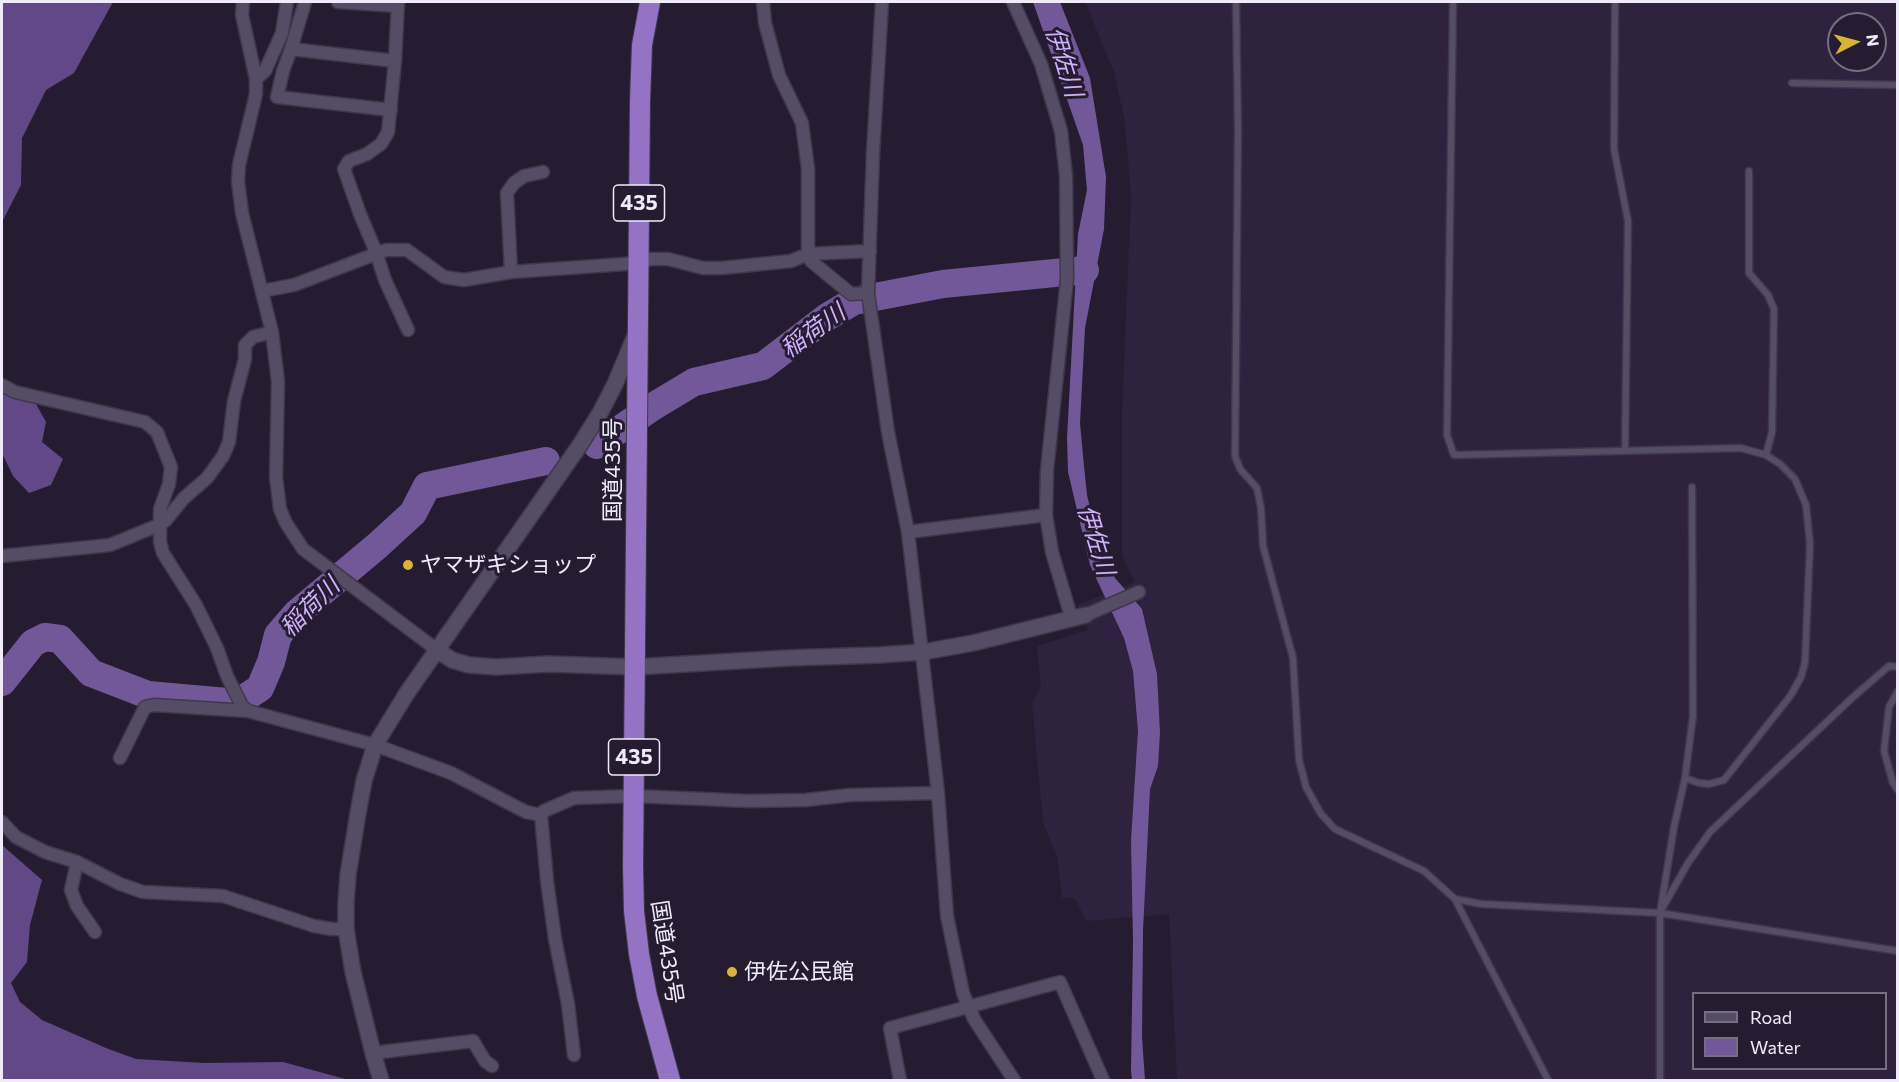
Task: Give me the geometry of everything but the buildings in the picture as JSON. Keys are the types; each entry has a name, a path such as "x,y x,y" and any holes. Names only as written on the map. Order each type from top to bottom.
{"highway":[{"name":"国道435号","path":"650,2 642,45 633,866 637,933 647,996 670,1080"}],"street":[{"path":"243,2 242,15 256,79 256,94 239,165 238,181 242,213 272,332 278,382 276,477 280,509 303,549 452,660 469,665 635,667 923,652 974,643 1079,618 1139,592"},
{"path":"256,79 266,71 282,33 287,2"},
{"path":"304,2 277,97 391,110"},
{"path":"338,2 398,4 388,132 381,144 367,154 350,161 344,169 385,280 408,330"},
{"path":"763,2 765,23 779,75 802,123 808,169 807,254 811,261 851,294 868,293"},
{"path":"882,2 868,293 888,432 908,532 938,794 946,915 963,993 974,1019 1014,1080"},
{"path":"1013,2 1041,64 1061,131 1066,176 1066,279 1047,470 1046,514 1052,552 1079,618"},
{"path":"291,49 395,61"},
{"path":"511,272 507,193 514,183 524,176 543,172"},
{"path":"262,291 294,285 376,252 406,250 444,277 464,280 511,272 639,263 650,259 668,259 703,268 722,268 791,261 807,254 870,251"},
{"path":"381,1080 353,972 346,929 347,884 358,813 364,781 375,745 396,710 565,468 595,421 615,384 638,327"},
{"path":"2,556 110,545 159,525 207,478 223,456 229,442 234,401 245,359 245,345 253,338 272,332"},
{"path":"2,385 15,392 145,422 157,432 171,467 160,510 160,542 163,553 196,605 217,648 227,676 242,706 248,711"},
{"path":"908,532 1046,514"},
{"path":"120,758 145,707 154,705 248,711 375,745 451,773 526,812 541,815"},
{"path":"574,1055 547,881 541,815 544,811 574,798 634,796 749,801 806,800 850,795 938,794"},
{"path":"2,822 16,837 45,852 77,862 120,884 143,892 223,896 314,926 346,929"},
{"path":"77,862 71,890 77,906 94,932"},
{"path":"900,1080 890,1028 1060,981 1102,1080"},
{"path":"373,1053 473,1041 485,1061 492,1066"}],"lane":[{"path":"1236,2 1238,130 1235,456 1240,469 1257,488 1261,508 1263,546 1293,658 1299,760 1303,778 1321,814 1335,829 1424,871 1455,899 1548,1080"},
{"path":"1453,2 1447,435 1454,455 1741,448 1766,455 1780,464 1795,479 1806,505 1810,544 1804,662 1801,677 1791,695 1724,780 1709,784 1685,778"},
{"path":"1615,2 1614,149 1628,221 1624,451"},
{"path":"1792,83 1898,85"},
{"path":"1749,171 1749,273 1768,295 1774,309 1772,432 1766,455"},
{"path":"1660,1080 1660,913 1674,826 1685,778 1693,716 1692,487"},
{"path":"1660,913 1688,863 1710,832 1859,691 1888,666 1898,667"},
{"path":"1898,691 1889,707 1884,751 1893,783 1898,790"},
{"path":"1455,899 1481,904 1660,913 1898,951"}],"shaded area":[{"path":"2,2 113,2 74,73 46,90 22,138 21,185 2,222"},
{"path":"1085,2 1897,2 1897,1080 1177,1080 1169,914 1086,921 1075,898 1062,898 1057,857 1043,823 1032,703 1041,688 1037,646 1088,630 1077,605 1135,582 1122,556 1122,411 1131,198 1125,122 1114,72"},
{"path":"2,391 36,404 46,422 42,442 63,459 51,485 29,493 13,476 2,453"},
{"path":"2,845 42,880 30,925 27,962 11,983 20,1002 42,1020 136,1059 204,1063 283,1062 349,1080 2,1080"}],"water":[{"name":"伊佐川","path":"1033,2 1060,2 1090,78 1106,177 1104,229 1085,328 1080,423 1087,495 1097,536 1115,578 1142,609 1157,674 1160,733 1158,766 1150,789 1143,931 1142,1037 1145,1080 1132,1080 1131,1071 1133,942 1131,840 1138,731 1133,671 1124,638 1090,565 1068,472 1067,438 1078,234 1087,190 1083,145"}],"waterway":[{"name":"稲荷川","path":"597,445 694,382 763,366 827,317 854,301 943,284 1085,270"},
{"name":"稲荷川","path":"2,682 33,643 45,637 60,639 91,673 148,695 227,702 246,697 260,688 271,662 278,635 297,613 413,513 427,486 546,461"}],"place":[{"name":"ヤマザキショップ","path":"408,565"},
{"name":"伊佐公民館","path":"732,972"}]}
